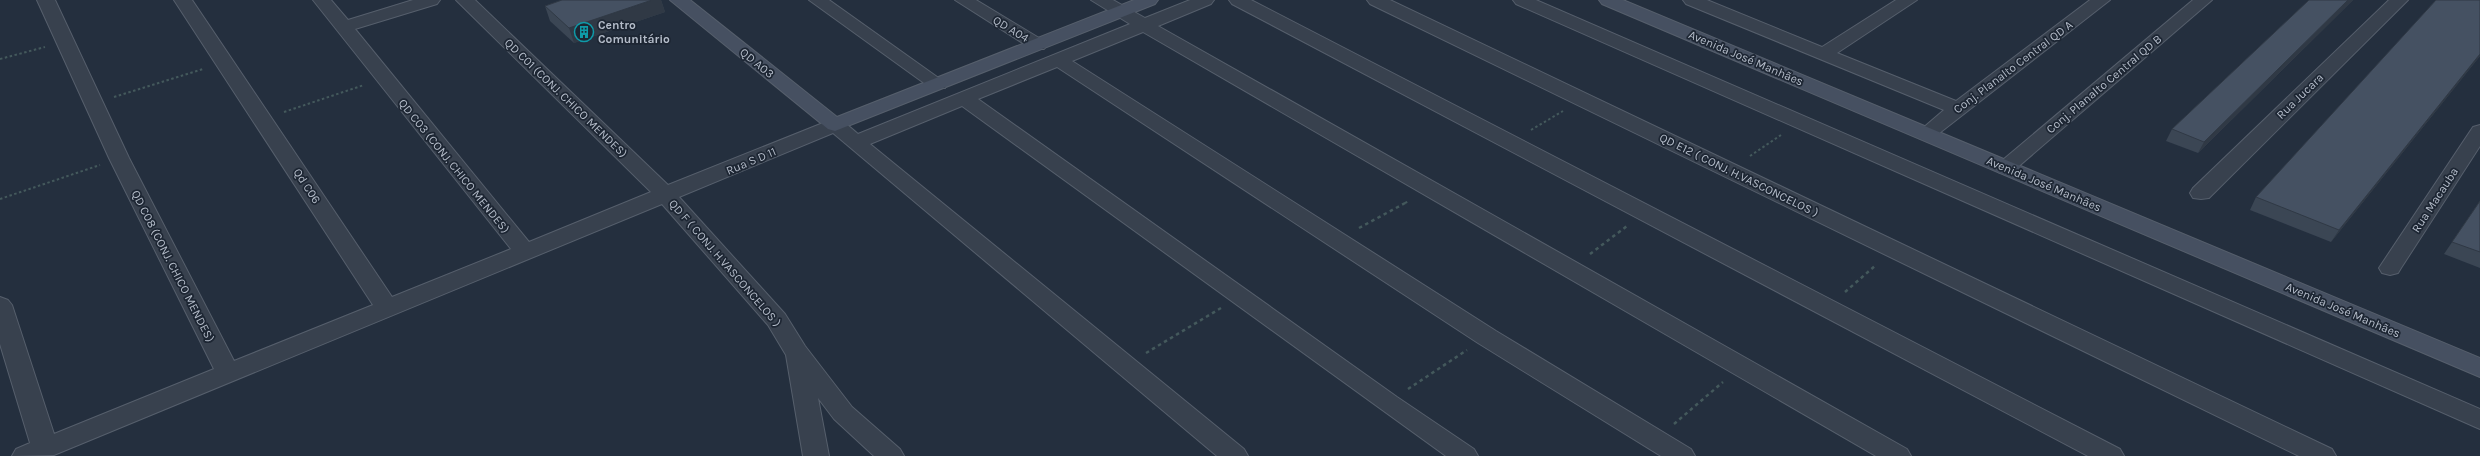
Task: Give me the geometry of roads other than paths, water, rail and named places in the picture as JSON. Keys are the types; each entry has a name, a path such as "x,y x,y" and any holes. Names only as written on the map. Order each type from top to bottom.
{"street":[{"name":"QD C08 (CONJ. CHICO MENDES)","path":"46,0 119,158 228,373"},
{"name":"Qd C06","path":"183,0 226,62 388,309"},
{"name":"QD C03 (CONJ. CHICO MENDES)","path":"322,0 384,79 525,252"},
{"path":"344,27 431,0"},
{"name":"QD C01 (CONJ. CHICO MENDES)","path":"465,0 667,196"},
{"name":"QD A03","path":"679,0 835,125"},
{"path":"818,0 938,84"},
{"name":"QD A04","path":"964,0 1038,45"},
{"path":"1100,0 1432,188 1898,456"},
{"path":"835,125 1149,0"},
{"path":"857,142 1205,0"},
{"path":"1238,0 2111,456"},
{"name":"QD E12 ( CONJ. H.VASCONCELOS )","path":"1376,0 1585,98 1893,250 2323,456"},
{"path":"1522,0 1799,123 2480,420"},
{"name":"Avenida José Manhães","path":"1608,0 2480,368"},
{"path":"1824,53 1908,0"},
{"name":"Conj. Planalto Central QD A","path":"1926,134 2101,0"},
{"name":"Conj. Planalto Central QD B","path":"2005,168 2203,0"},
{"name":"Rua Jucara","path":"2202,193 2399,0"},
{"path":"1700,1 1958,109"},
{"path":"1058,60 1338,239 1487,337 1682,456"},
{"path":"964,98 1388,403 1465,456"},
{"path":"835,125 1125,366 1236,456"},
{"name":"Rua S D 11","path":"35,452 525,252 667,196 835,125"},
{"name":"Rua Macauba","path":"2390,268 2480,131"},
{"name":"QD F ( CONJ. H.VASCONCELOS )","path":"667,196 777,320 796,352 843,413 891,456"},
{"path":"0,305 35,452"},
{"path":"796,352 816,456"}],"place":[{"name":"Centro Comunitário","path":"584,32"}]}
